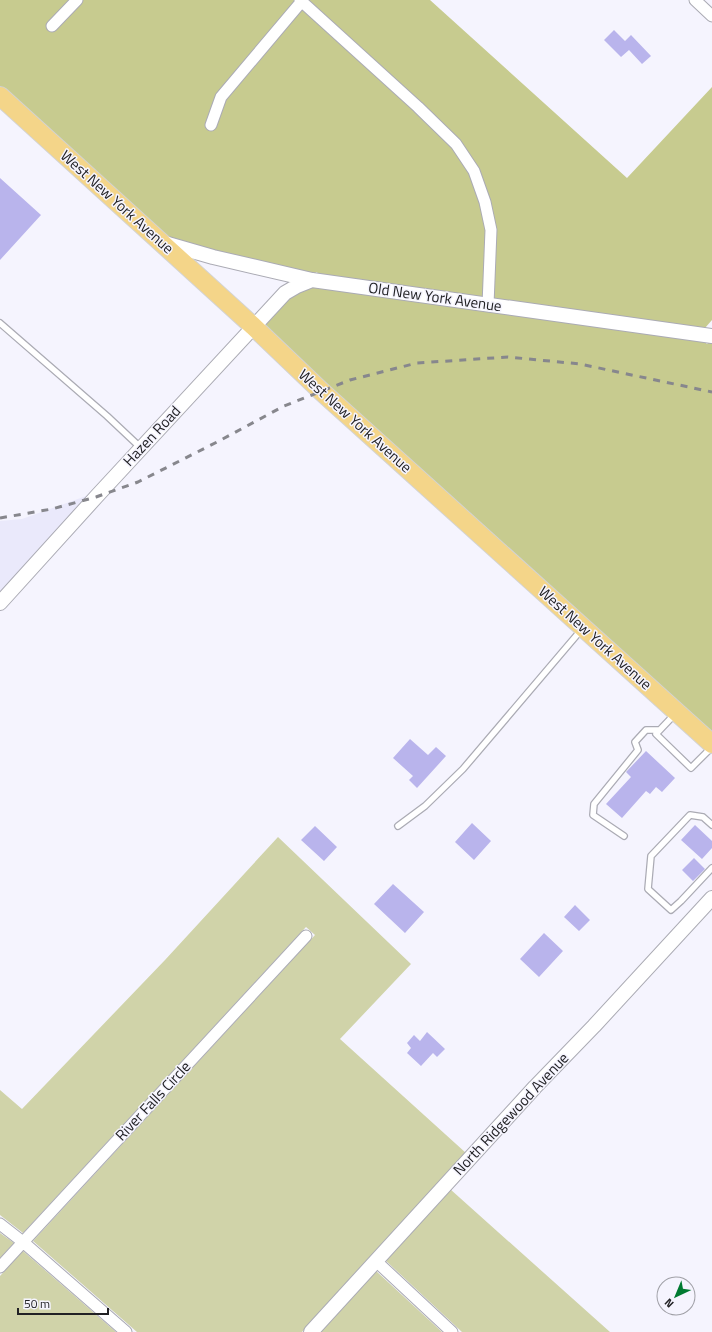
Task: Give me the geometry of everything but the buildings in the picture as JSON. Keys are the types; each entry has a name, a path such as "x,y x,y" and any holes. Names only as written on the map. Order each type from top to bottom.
{"main road":[{"name":"West New York Avenue","path":"0,96 254,326 321,391 712,744"}],"street":[{"path":"52,26 77,0"},
{"path":"695,0 712,16"},
{"path":"211,125 221,97 301,1 418,107 456,144 474,171 485,202 491,230 488,305"},
{"name":"Old New York Avenue","path":"161,242 213,257 312,280 488,305 710,333"},
{"name":"Hazen Road","path":"0,603 285,293 312,280"},
{"name":"North Ridgewood Avenue","path":"311,1332 535,1087 594,1026 712,898"},
{"name":"River Falls Circle","path":"0,1267 306,936"},
{"path":"0,1224 23,1242 126,1332"},
{"path":"376,1261 452,1332"}],"lane":[{"path":"0,323 107,416 141,448"},
{"path":"398,826 425,806 463,769 583,627"},
{"path":"677,712 656,734 691,768 712,747"},
{"path":"624,836 593,815 594,804 638,750 635,742 646,730 659,730"},
{"path":"712,825 703,817 690,815 650,856 648,889 671,910 712,868"}],"shaded area":[{"path":"89,495 0,593 0,521 22,519"}],"green space":[{"path":"0,0 430,0 627,178 712,87 712,320 705,328 318,274 317,272 313,274 165,236 0,87"},
{"path":"312,287 704,341 707,344 712,342 712,734 326,386 263,325 289,298"},
{"path":"278,837 411,964 340,1039 466,1153 302,1332 137,1332 33,1241 315,935 306,927 23,1233 0,1215 0,1090 22,1109 165,960"},
{"path":"450,1189 610,1332 462,1332 385,1260"},
{"path":"0,1233 14,1243 0,1258"},
{"path":"23,1251 116,1332 0,1332 0,1276"},
{"path":"375,1270 442,1332 319,1332"}],"railway":[{"path":"0,518 52,509 96,497 138,482 284,406 350,380 417,363 508,357 580,364 712,392"}]}
